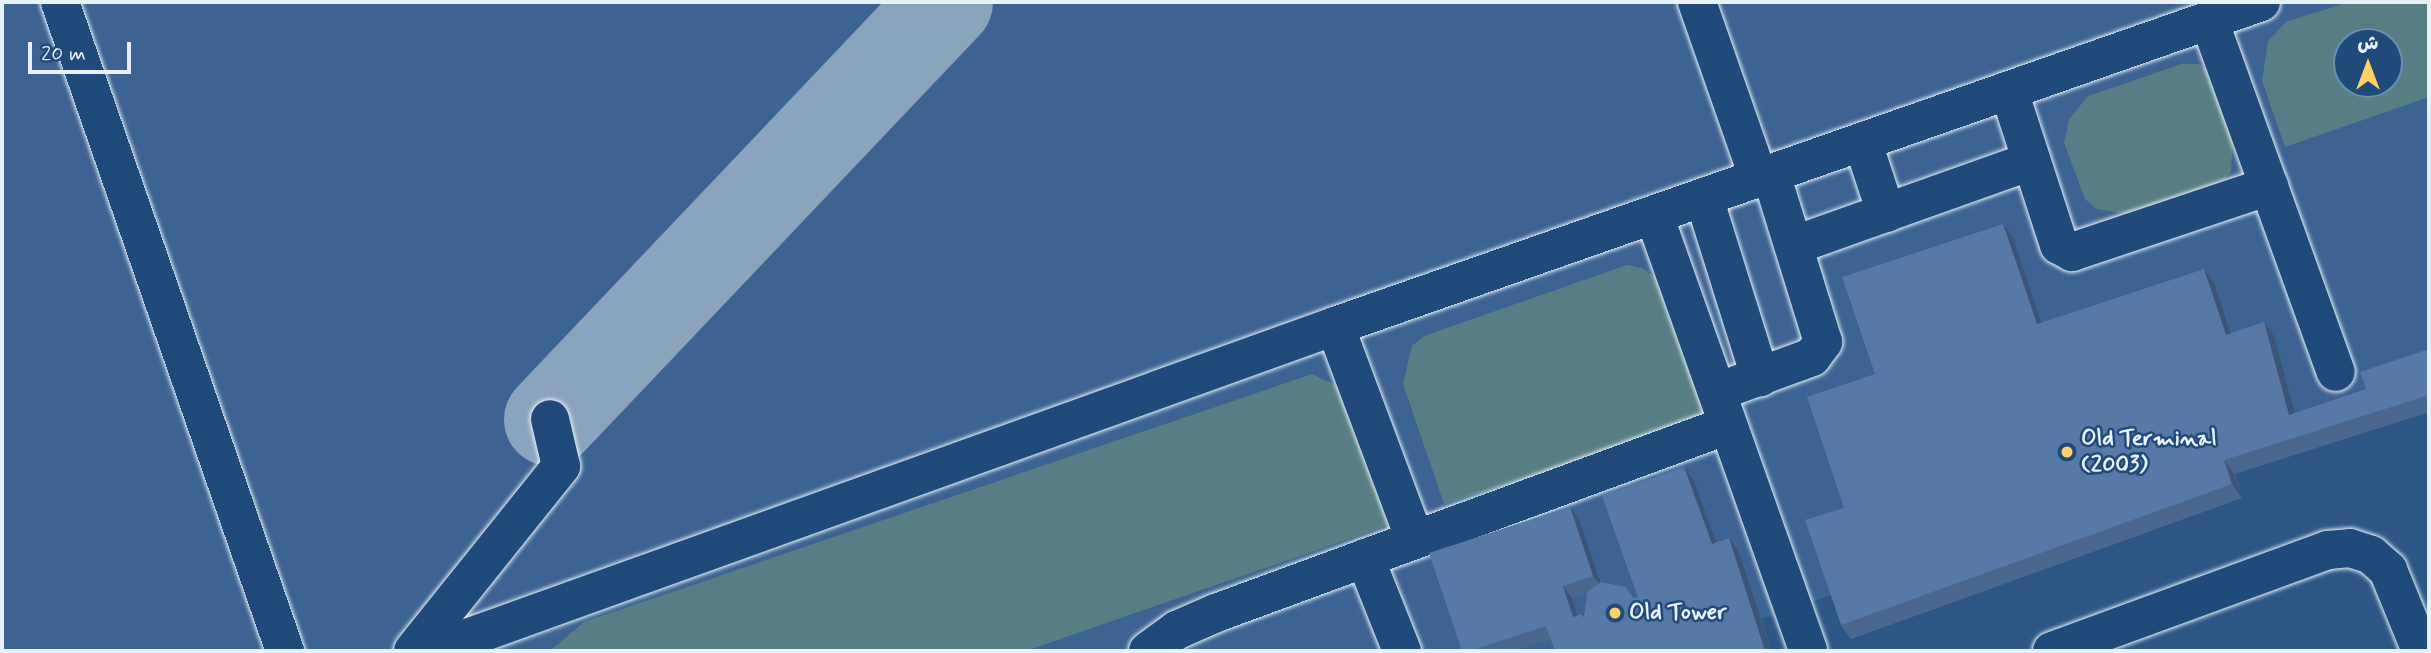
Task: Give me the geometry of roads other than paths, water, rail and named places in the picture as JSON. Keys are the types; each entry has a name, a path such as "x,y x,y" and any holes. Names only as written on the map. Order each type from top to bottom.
{"lane":[{"path":"60,2 285,651"},
{"path":"1148,651 1187,625 1415,540 1723,409 1760,377 1812,357 1823,342 1795,245 1765,177 1697,2"},
{"path":"453,648 1335,326 2009,91 2200,15 2262,2"},
{"path":"2200,15 2269,186 2336,372"},
{"path":"2009,91 2059,245 2072,253 2269,186"},
{"path":"1863,143 1886,213"},
{"path":"1795,245 2031,161"},
{"path":"1704,198 1760,377"},
{"path":"1654,215 1808,651"},
{"path":"1335,326 1415,540"},
{"path":"413,651 561,466 550,419"},
{"path":"2053,651 2328,550 2350,548 2371,555 2388,570 2421,651"},
{"path":"1365,558 1402,651"}],"place":[{"name":"Old Terminal (2003)","path":"2067,452"},
{"name":"Old Tower","path":"1615,613"}]}
